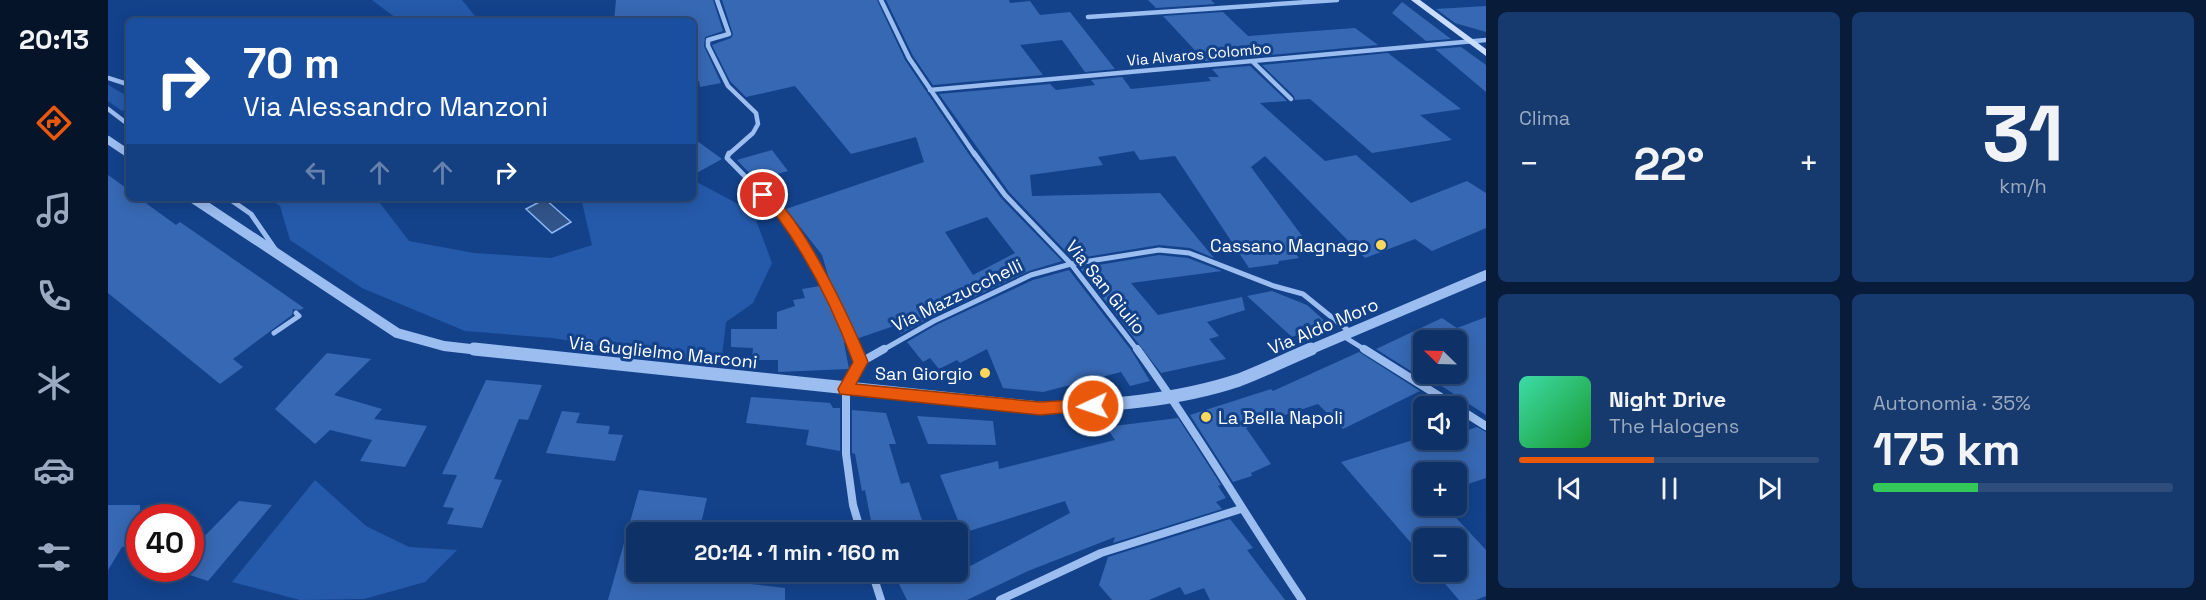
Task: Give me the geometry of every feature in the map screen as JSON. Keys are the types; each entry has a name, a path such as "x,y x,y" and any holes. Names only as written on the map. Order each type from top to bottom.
{"main road":[{"path":"1415,0 1486,53"}],"street":[{"path":"717,0 729,34 711,37 708,40 708,46 728,86 756,113 758,124 753,133 729,152 727,158 778,210 814,261 861,362 846,389 846,454 853,505 858,522"},
{"name":"Via San Giulio","path":"881,0 909,58 930,90 1005,195 1071,264 1121,327 1171,396 1240,509 1302,600"},
{"path":"1088,17 1337,0"},
{"name":"Via Alvaros Colombo","path":"930,90 1486,40"},
{"path":"1253,62 1291,99"},
{"path":"108,78 126,83"},
{"path":"108,109 126,123"},
{"path":"108,140 126,152"},
{"name":"Via Guglielmo Marconi","path":"197,201 397,333 444,346 1040,408 1093,406 1171,396"},
{"path":"232,201 251,214 280,257"},
{"name":"Via Mazzucchelli","path":"861,362 934,321 1031,275 1071,264 1160,250 1183,252 1274,286 1304,294 1347,334 1440,396"},
{"name":"Via Aldo Moro","path":"1171,396 1238,380 1486,275"},
{"path":"274,333 299,316 296,314"},
{"name":"Via Mazzucchelli","path":"1467,414 1486,426"},
{"path":"1000,600 1101,554 1240,509"},
{"path":"875,582 881,600"}],"shaded area":[{"path":"372,0 462,0 477,18 396,18"},
{"path":"108,85 126,95 126,109 122,111 108,101"},
{"path":"696,182 753,212 772,263 753,303 726,322 721,364 552,338 465,331 362,288 290,240 280,206 272,201 378,201 409,241 474,253 551,258 592,245 582,201 696,201"},
{"path":"541,201 547,201 571,222 552,233 526,209"},
{"path":"315,480 366,526 409,547 457,550 425,582 364,599 300,600 232,582"}],"building":[{"path":"616,0 713,0 723,31 705,37 704,46 721,83 700,87 699,81 696,82 696,18 614,18"},
{"path":"722,0 877,0 905,60 970,156 1001,198 1062,261 1029,271 900,334 894,326 856,339 831,285 822,255 786,209 924,162 916,137 851,154 795,86 746,97 730,81 712,45 731,38 733,34","holes":["987,217 1015,253 973,275 945,232"]},
{"path":"886,0 1009,0 1010,3 1030,1 1040,15 1070,12 1115,69 1085,72 1062,40 1020,45 1043,75 933,85 913,56"},
{"path":"1148,0 1211,0 1215,4 1156,8"},
{"path":"1402,2 1451,39 1426,41 1392,13"},
{"path":"1486,6 1486,32 1455,23 1436,9"},
{"path":"1223,12 1248,36 1355,28 1378,45 1205,61 1163,16"},
{"path":"1461,47 1486,65 1486,92 1435,49"},
{"path":"1388,53 1461,109 1420,115 1452,140 1372,153 1310,99 1295,100 1294,96 1262,65"},
{"path":"1250,66 1287,101 1260,103 1325,161 1356,155 1411,203 1467,181 1486,193 1486,228 1432,251 1415,239 1365,258 1265,156 1251,167 1305,240 1288,244 1299,258 1249,268 1175,156 1140,160 1134,151 1098,157 1103,165 1030,175 1032,196 1160,193 1214,258 1190,248 1159,245 1073,259 1009,192 939,94 1050,84 1056,90 1095,85 1091,80 1122,77 1131,89 1211,81 1208,77 1219,77 1212,69"},
{"path":"696,140 722,159 696,173"},
{"path":"772,150 788,171 756,180 737,160"},
{"path":"108,175 126,188 126,201 143,201 176,225 180,222 304,308 293,309 292,315 233,359 243,367 220,384 108,293"},
{"path":"1159,255 1188,258 1222,271 1131,283 1158,315 1242,297 1245,310 1207,322 1219,336 1209,339 1226,359 1161,373 1080,268"},
{"path":"1069,270 1131,350 1150,381 1130,386 1121,372 1043,392 1003,388 987,349 960,363 957,360 939,369 930,358 923,362 907,342 936,325 1033,280"},
{"path":"820,286 847,342 844,343 849,369 778,372 778,360 752,360 753,348 731,347 731,329 777,329 777,312 795,306 793,300 805,298 802,289"},
{"path":"1272,291 1307,305 1328,324 1292,337 1247,296"},
{"path":"1486,317 1486,415 1467,403 1467,396 1457,396 1439,384 1467,384 1467,330 1416,330 1442,318 1457,328"},
{"path":"1413,332 1413,372 1376,349"},
{"path":"1359,352 1420,391 1343,429 1318,404 1246,428 1271,464 1251,473 1252,476 1233,482 1190,415 1271,389 1273,391"},
{"path":"327,353 371,359 334,395 382,409 374,419 427,426 405,467 360,461 372,440 330,430 315,444 275,409"},
{"path":"486,380 542,385 528,420 519,419 494,479 502,480 482,528 447,524 454,508 443,507 457,475 442,474"},
{"path":"751,397 830,403 833,408 840,408 840,451 806,445 809,430 746,423"},
{"path":"852,410 886,413 896,444 889,444 901,484 909,482 923,522 871,522 855,454 852,453"},
{"path":"562,411 580,413 576,423 610,426 608,434 623,435 615,461 546,453"},
{"path":"917,416 993,421 996,445 928,444"},
{"path":"1178,418 1221,485 1218,486 1226,498 1216,502 1222,509 1113,543 1115,537 1028,571 967,600 907,600 898,582 968,582 968,567 1070,513 1065,501 968,531 968,522 959,522 940,475 998,461 999,469 1115,440 1106,427"},
{"path":"1477,427 1486,432 1486,478 1467,484 1467,462 1413,462 1413,516 1454,516 1466,528 1413,528 1413,545 1341,462 1413,440 1413,450 1467,450 1467,430"},
{"path":"639,490 707,498 701,522 630,522"},
{"path":"239,501 272,505 208,581 204,580 204,537"},
{"path":"108,505 126,505 126,547 122,547 108,570"},
{"path":"1230,519 1253,548 1247,550 1285,600 1210,600 1204,588 1185,595 1180,587 1149,600 1112,600 1099,585 1108,557"},
{"path":"1467,530 1486,550 1486,596 1476,600 1459,600 1444,582 1467,582"},
{"path":"626,536 626,582 733,582 785,588 785,600 608,600"}],"place":[{"name":"Cassano Magnago","path":"1381,245"},
{"name":"San Giorgio","path":"985,373"},
{"name":"La Bella Napoli","path":"1206,417"}],"route":[{"path":"763,195 778,210 814,261 831,300 854,343 861,362 846,389 1040,408 1093,406"}]}
